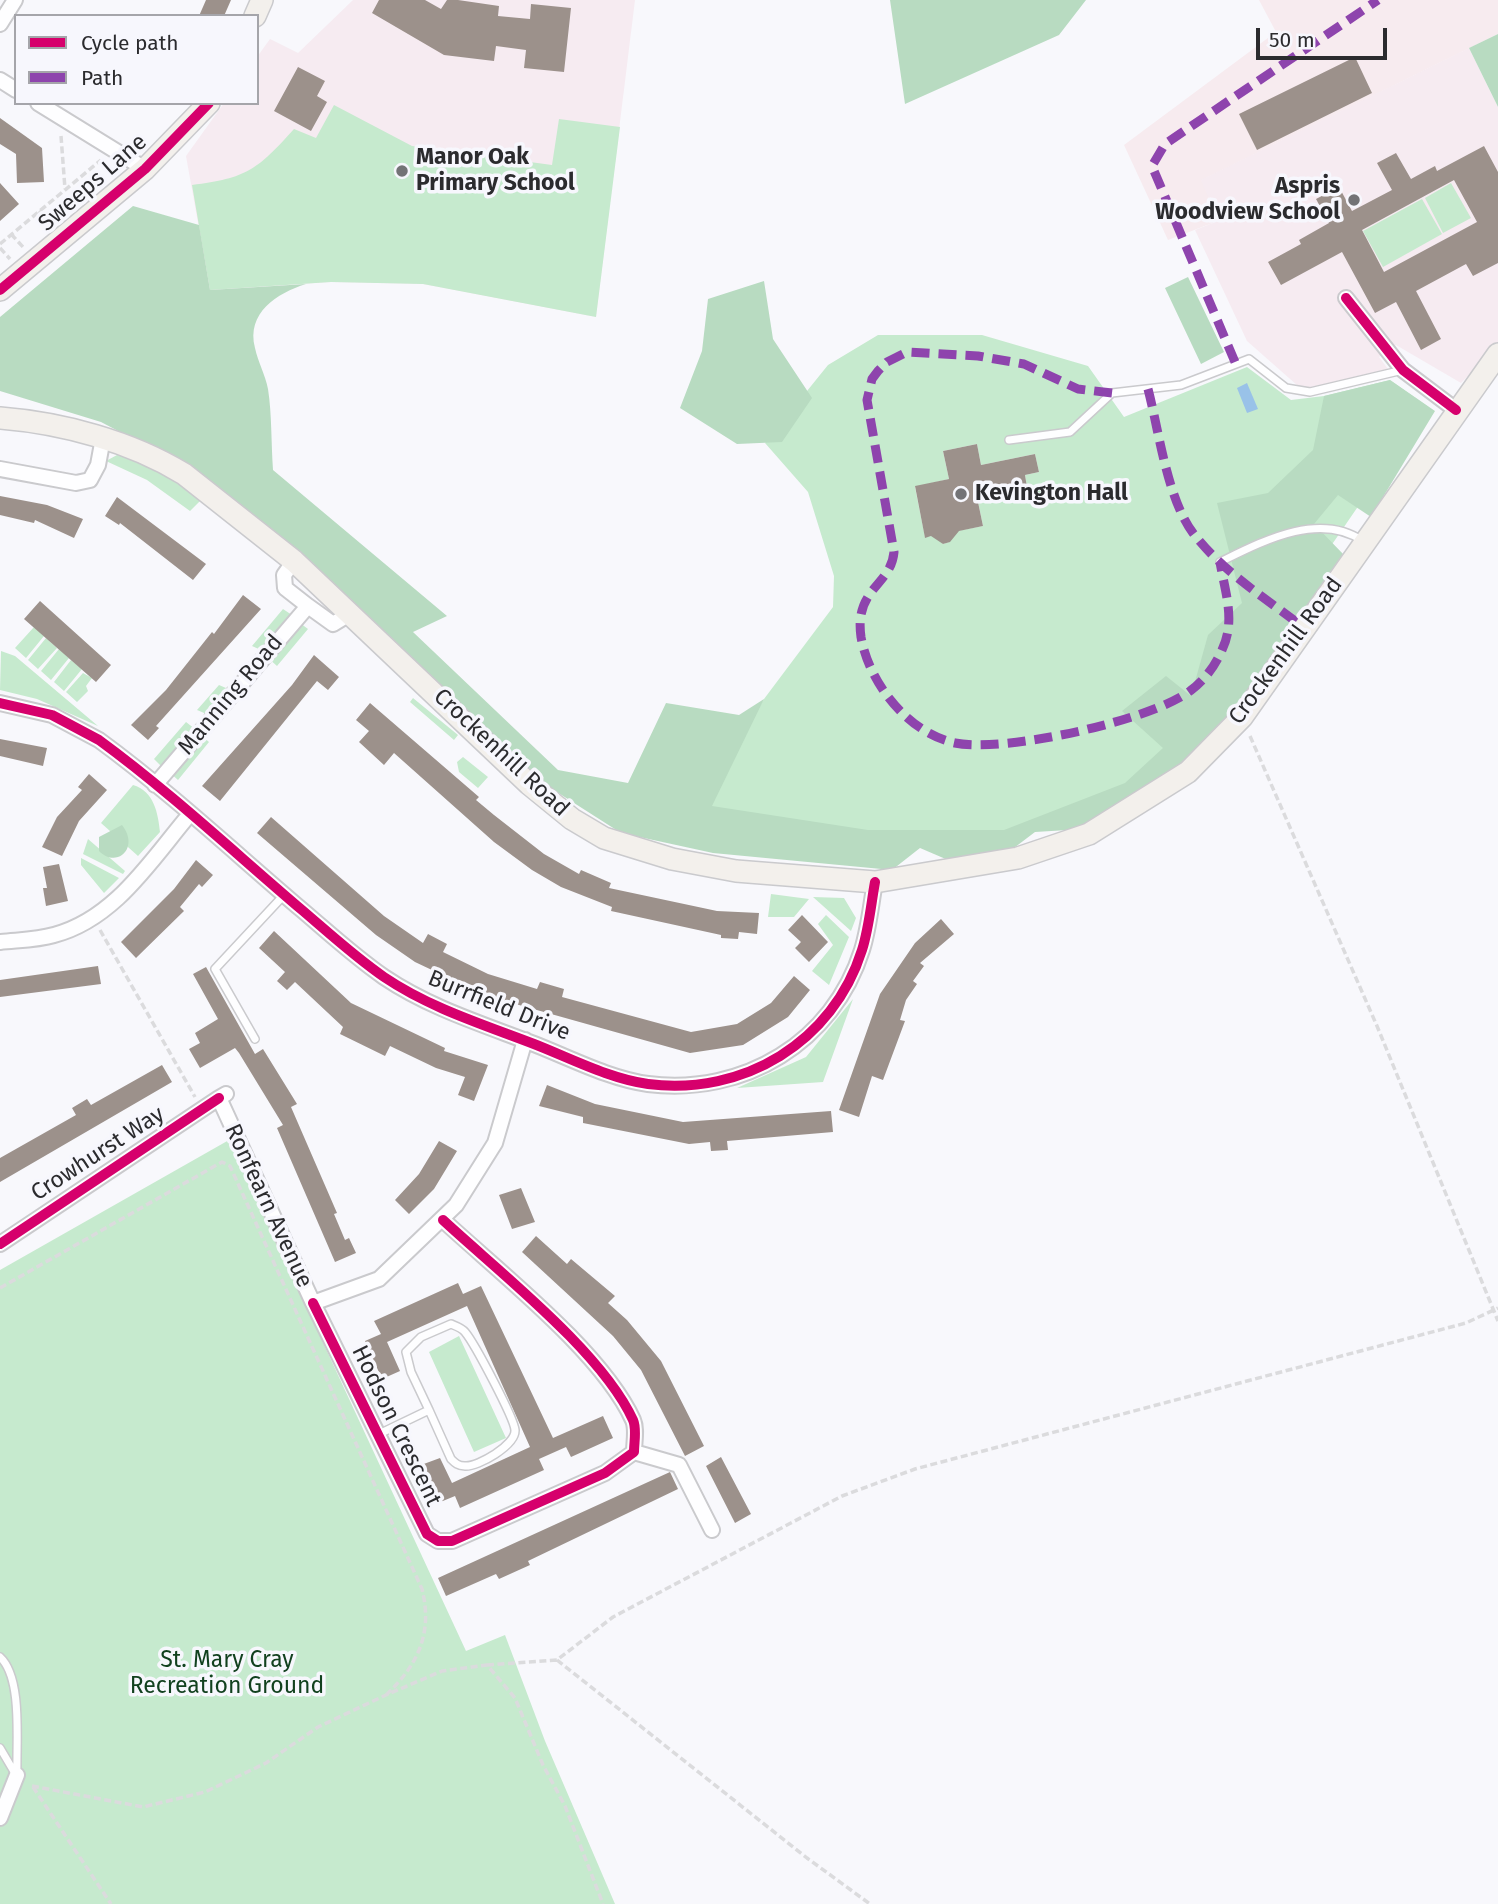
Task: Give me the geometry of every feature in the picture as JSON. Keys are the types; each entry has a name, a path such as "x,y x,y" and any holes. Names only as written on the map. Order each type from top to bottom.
{"main road":[{"name":"Sweeps Lane","path":"0,290 145,169 207,105"},
{"name":"Crockenhill Road","path":"0,418 103,438 167,464 184,474 294,561 529,784 572,819 604,838 672,859 736,871 875,882 1018,858 1089,834 1188,772 1242,717 1498,354"}],"street":[{"path":"0,24 15,0"},
{"path":"41,105 145,169"},
{"path":"1346,299 1403,370 1456,410"},
{"path":"0,470 76,483 90,480 98,465 103,438"},
{"path":"294,561 285,575 285,588 333,624 351,613"},
{"name":"Manning Road","path":"155,785 308,606"},
{"name":"Burrfield Drive","path":"0,703 52,715 77,727 122,757 360,959 426,1003 647,1083 713,1083 747,1074 788,1053 831,1012 850,981 863,948 875,882"},
{"path":"0,942 53,936 94,919 118,898 190,814"},
{"name":"Ronfearn Avenue","path":"223,1096 313,1303 379,1279 443,1220 471,1185 495,1143 525,1041"},
{"name":"Crowhurst Way","path":"0,1244 223,1096"},
{"path":"443,1220 584,1350 617,1392 635,1423 634,1452 679,1465 712,1530"},
{"name":"Hodson Crescent","path":"313,1303 421,1525 427,1534 438,1541 452,1541 605,1473 634,1452"},
{"path":"0,1818 17,1775"}],"lane":[{"path":"1009,440 1070,432 1112,393 1181,385 1235,362 1249,359 1295,391 1310,392 1403,370"},
{"path":"1220,562 1261,542 1320,526 1347,529 1364,541"},
{"path":"255,1039 215,969 284,895"},
{"path":"451,1324 464,1330 489,1374 515,1428 514,1439 505,1448 468,1467 457,1465 451,1459 429,1410 411,1373 406,1352 421,1337 451,1324"},
{"path":"379,1434 429,1410"},
{"path":"0,1657 10,1666 14,1684 17,1775"},
{"path":"0,1748 17,1775"}],"path":[{"path":"60,117 65,189"},
{"path":"0,244 113,149"},
{"path":"1242,717 1377,1026 1496,1309 1498,1321"},
{"path":"94,919 202,1111"},
{"path":"0,1288 222,1162 230,1166 422,1589 427,1607 423,1638 408,1675 386,1695"},
{"path":"111,1904 33,1787 143,1807 205,1793 267,1763 318,1727 442,1671 557,1660 612,1617 842,1496 915,1469 1466,1323 1496,1309"},
{"path":"557,1660 807,1858 870,1904"},
{"path":"487,1665 515,1698 542,1765 565,1806 603,1904"}],"shaded area":[{"name":"Manor Oak Primary School","path":"353,0 635,0 596,317 423,284 331,282 210,290 186,156 223,105 259,105 259,54 270,39 298,53"},
{"path":"1259,0 1498,0 1498,34 1202,180 1218,221 1168,240 1124,145 1276,32"},
{"name":"Aspris Woodview School","path":"1469,48 1498,107 1498,346 1461,383 1396,345 1379,357 1388,369 1308,388 1298,386 1247,341 1195,230 1218,221 1201,180"}],"green space":[{"path":"890,0 1086,0 1059,35 905,104"},
{"path":"1498,34 1498,107 1469,48"},
{"path":"334,105 412,146 552,165 559,119 620,127 596,317 423,284 331,282 210,290 192,185 226,179 250,170 294,129 316,138"},
{"path":"1451,183 1471,218 1443,233 1425,198"},
{"path":"1422,199 1442,234 1383,267 1363,231"},
{"path":"133,206 199,225 210,290 306,284 285,293 266,306 255,324 255,348 269,399 273,470 447,616 413,632 558,770 628,783 666,703 739,715 764,699 712,806 868,830 1004,830 1125,783 1163,748 1122,711 1166,676 1191,696 1208,635 1242,603 1217,503 1268,493 1313,450 1324,396 1390,380 1435,411 1371,517 1338,495 1314,524 1344,555 1243,703 1182,765 1084,829 1035,832 1002,857 955,863 920,848 892,870 713,853 621,833 549,787 451,699 358,606 253,516 181,464 101,422 0,391 0,317"},
{"path":"1188,277 1224,352 1201,364 1165,288"},
{"path":"764,281 773,339 812,398 782,442 737,444 680,408 702,351 708,299"},
{"path":"878,335 982,335 1088,366 1124,417 1247,367 1291,400 1324,396 1390,380 1427,406 1265,642 1128,791 980,840 678,838 764,699 833,607 834,576 808,492 765,443 828,365","holes":["977,444 981,465 1035,454 1039,472 1025,475 1027,487 1006,492 1006,496 978,502 983,526 952,532 949,542 943,544 937,535 925,537 915,487 949,479 943,451"]},
{"path":"117,455 162,471 201,500 190,511 147,480 106,461"},
{"path":"283,609 292,615 263,651 252,646"},
{"path":"300,623 308,629 277,666 268,658"},
{"path":"34,627 44,636 26,658 15,648"},
{"path":"46,638 57,648 38,669 28,660"},
{"path":"59,649 69,658 51,680 41,671"},
{"path":"1,651 15,656 98,726 37,699 0,690"},
{"path":"71,660 82,669 64,691 54,682"},
{"path":"83,673 92,678 86,686 88,691 77,702 66,692"},
{"path":"219,685 226,688 209,715 197,710"},
{"path":"413,698 458,735 454,740 410,702"},
{"path":"186,722 195,729 162,767 154,759"},
{"path":"201,735 209,742 178,780 169,772"},
{"path":"463,757 488,777 478,788 459,772 457,762"},
{"path":"133,785 150,797 156,810 160,832 138,856 101,823"},
{"path":"122,825 129,841 127,848 119,857 106,856 99,851 99,837"},
{"path":"88,839 125,871 123,874 83,854"},
{"path":"81,858 119,878 104,893 81,865"},
{"path":"771,894 809,899 794,917 768,917"},
{"path":"813,897 844,898 856,918 851,931"},
{"path":"826,915 849,937 829,985 812,971 833,945 818,924"},
{"path":"853,999 823,1082 737,1088 806,1057"},
{"name":"St. Mary Cray Recreation Ground","path":"229,1140 466,1651 505,1635 545,1741 615,1904 0,1904 0,1270"},
{"path":"459,1336 506,1438 474,1452 429,1352"}],"water":[{"path":"1247,383 1258,409 1247,413 1237,388"}],"building":[{"path":"206,0 231,0 225,14 200,14"},
{"path":"379,0 425,0 441,9 447,0 458,0 499,6 498,16 530,19 531,4 571,8 564,72 524,68 526,50 496,46 494,61 444,55 372,13"},
{"path":"1355,57 1372,93 1257,150 1239,114"},
{"path":"298,67 325,81 317,96 327,102 311,131 274,111"},
{"path":"0,118 42,148 44,182 17,183 16,154 0,144"},
{"path":"1484,146 1498,172 1498,263 1473,276 1466,264 1416,291 1441,339 1421,350 1396,302 1375,313 1342,252 1281,285 1268,262 1301,244 1299,240 1329,223 1316,199 1339,187 1352,211 1392,190 1377,163 1396,153 1411,179 1435,166 1437,171","holes":["1454,180 1477,222 1384,272 1362,230"]},
{"path":"0,183 19,204 0,221"},
{"name":"Kevington Hall","path":"977,444 981,465 1035,454 1039,472 1025,475 1027,487 1006,492 1007,496 978,502 983,526 959,531 950,542 943,544 931,536 925,538 915,486 949,479 943,451"},
{"path":"0,496 47,505 83,519 74,538 35,520 34,523 0,515"},
{"path":"117,497 206,564 193,580 120,523 119,525 105,516"},
{"path":"243,595 261,609 156,726 159,728 148,740 131,725 166,690"},
{"path":"40,601 111,665 96,682 24,619"},
{"path":"314,655 339,677 328,690 317,681 220,801 202,786 292,685"},
{"path":"370,703 479,797 476,800 544,854 579,874 581,870 611,883 609,888 717,911 759,913 757,934 739,932 738,939 721,938 721,935 611,911 612,907 561,887 532,870 494,842 394,753 384,765 359,742 369,731 356,720"},
{"path":"0,739 47,748 43,766 0,756"},
{"path":"89,774 107,790 79,821 62,856 42,847 57,817 82,790 78,787"},
{"path":"271,817 384,916 423,943 428,934 447,944 443,952 488,974 537,989 540,982 564,989 562,997 691,1032 737,1024 771,1003 794,976 810,990 788,1017 743,1045 690,1053 487,996 415,962 376,935 257,833"},
{"path":"196,860 213,875 202,887 199,884 180,907 184,911 136,958 121,942 174,889"},
{"path":"59,864 68,901 46,906 43,888 47,888 43,867"},
{"path":"802,915 828,942 809,962 795,948 801,942 788,930"},
{"path":"941,919 954,934 920,963 924,966 913,981 917,984 906,1000 900,1020 905,1021 883,1080 872,1076 859,1117 839,1110 880,994 915,943"},
{"path":"274,931 351,1003 445,1048 444,1051 488,1065 474,1101 458,1095 465,1077 436,1068 390,1046 385,1056 340,1034 343,1027 295,982 287,990 277,981 285,972 259,948"},
{"path":"98,966 101,984 0,997 0,980"},
{"path":"206,967 255,1054 263,1049 297,1104 291,1107 337,1213 334,1214 345,1240 349,1238 356,1253 335,1262 277,1128 283,1125 235,1048 200,1068 189,1049 200,1043 195,1033 218,1019 193,974"},
{"path":"162,1065 172,1082 0,1182 0,1158 76,1115 72,1108 87,1099 91,1105"},
{"path":"547,1085 595,1104 683,1122 831,1111 833,1132 727,1141 728,1150 711,1151 710,1142 689,1144 583,1123 583,1117 539,1106"},
{"path":"439,1141 457,1151 434,1189 409,1214 395,1200 419,1174"},
{"path":"521,1188 535,1222 512,1229 499,1195"},
{"path":"536,1236 567,1264 571,1259 615,1296 608,1303 627,1320 661,1361 704,1446 685,1456 641,1370 613,1336 522,1252"},
{"path":"458,1283 463,1294 481,1286 553,1438 603,1416 613,1438 571,1457 566,1447 539,1459 544,1470 460,1508 455,1496 438,1503 421,1465 440,1458 452,1483 530,1447 467,1306 387,1342 400,1371 382,1379 365,1341 381,1334 374,1321"},
{"path":"721,1457 751,1514 735,1523 706,1466"},
{"path":"670,1472 678,1489 528,1561 530,1565 499,1579 496,1574 446,1596 438,1578"}],"marked path":[{"path":"1235,362 1152,166 1165,144 1378,0"},
{"path":"1112,393 1078,389 1024,364 978,356 907,352 887,362 878,371 872,379 867,400 894,552 887,573 863,608 860,621 865,654 882,688 893,704 922,729 955,743 977,745 1040,739 1143,713 1190,691 1204,678 1219,656 1226,639 1229,617 1220,562"},
{"path":"1148,389 1170,483 1193,533 1231,572 1303,627"}],"cycle path":[{"path":"0,290 145,169 207,105"},
{"path":"1346,298 1403,370 1456,410"},
{"path":"0,703 52,715 99,740 177,802 352,953 402,988 457,1015 590,1067 619,1078 648,1084 684,1085 718,1081 750,1071 780,1056 807,1036 830,1011 848,983 862,950 875,882"},
{"path":"0,1244 219,1098"},
{"path":"313,1303 427,1534 438,1541 452,1541 605,1473 634,1452 633,1420 598,1367 520,1288 443,1220"}],"place":[{"name":"Manor Oak Primary School","path":"402,171"},
{"name":"Aspris Woodview School","path":"1354,200"},
{"name":"Kevington Hall","path":"961,494"}]}
